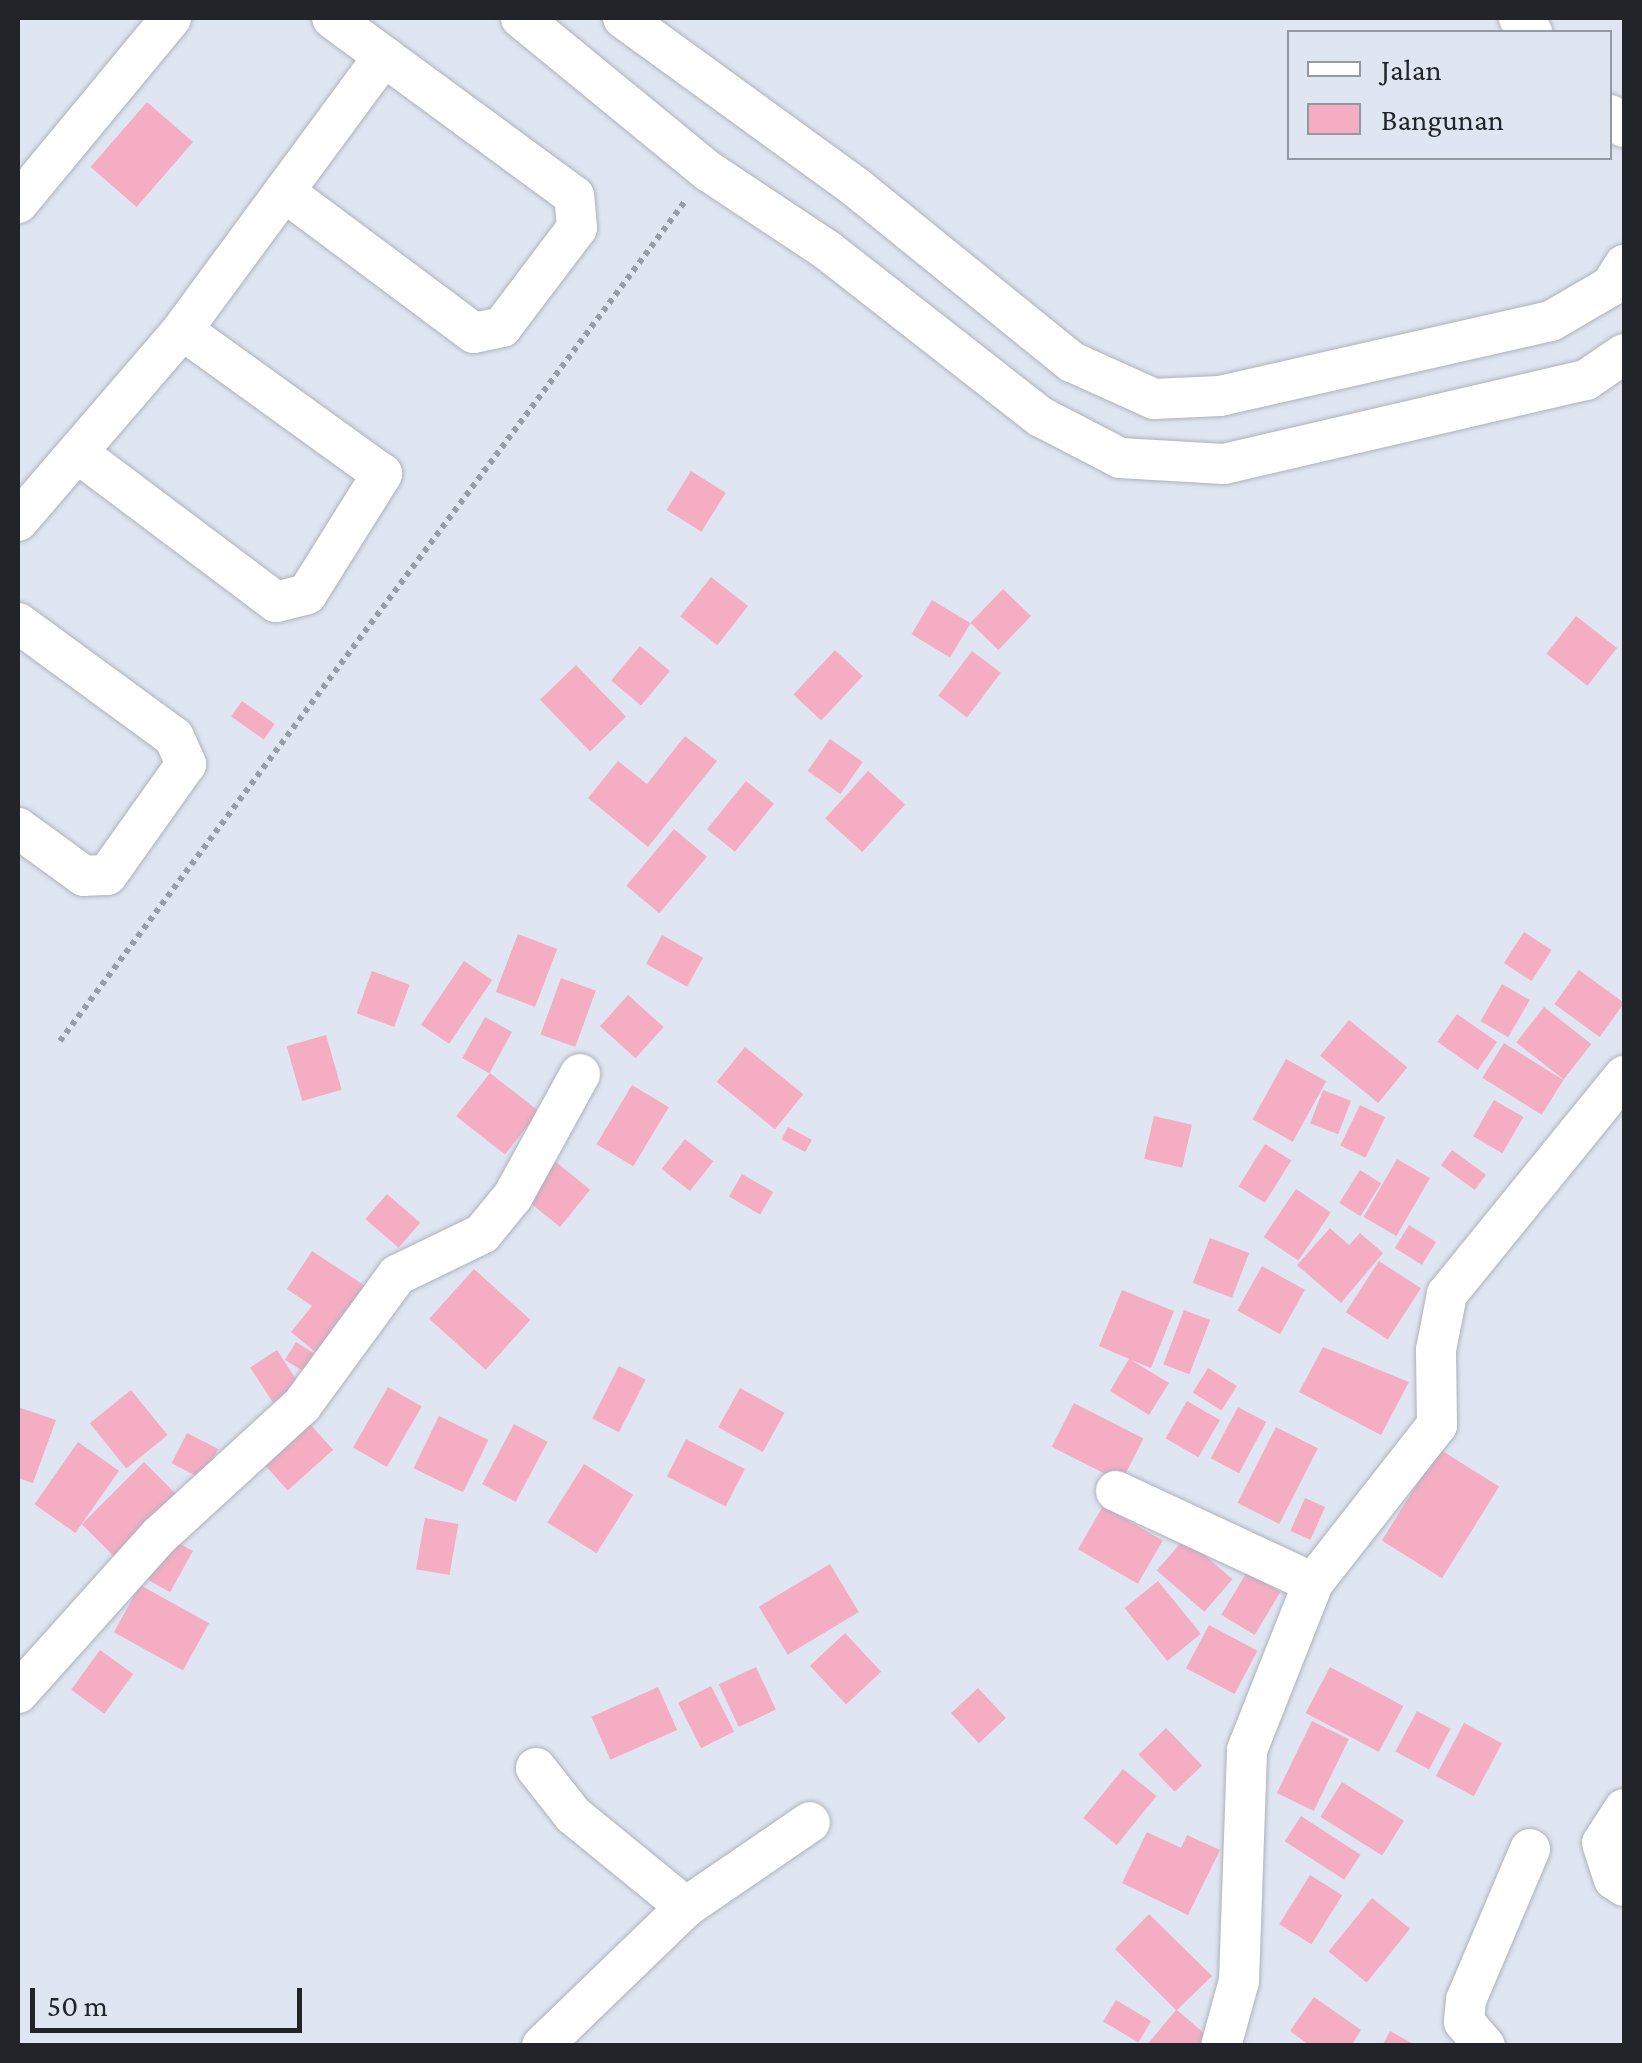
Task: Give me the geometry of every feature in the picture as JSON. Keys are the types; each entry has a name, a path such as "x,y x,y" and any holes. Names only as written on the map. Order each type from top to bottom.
{"street":[{"path":"18,203 171,18"},
{"path":"286,193 474,333 502,327 577,228 574,196 332,18"},
{"path":"521,18 708,170 828,250 1041,417 1120,458 1224,464 1586,380 1624,354"},
{"path":"624,18 858,189 1072,362 1154,399 1220,396 1552,321 1611,286 1624,266"},
{"path":"18,521 182,330 384,56"},
{"path":"79,454 276,602 307,594 382,474 182,330"},
{"path":"18,623 174,738 186,764 107,874 84,876 18,828"},
{"path":"18,1693 159,1536 302,1405 397,1276 482,1234 514,1196 580,1074"},
{"path":"1221,2046 1239,1981 1246,1750 1313,1583 1437,1424 1436,1350 1447,1294 1624,1076"},
{"path":"1116,1491 1313,1583"},
{"path":"536,1768 573,1816 686,1907"},
{"path":"1624,1809 1602,1843 1614,1879 1624,1886"},
{"path":"560,2039 686,1907 810,1822"},
{"path":"1485,2046 1464,2022 1466,2000 1530,1848"}],"path":[{"path":"60,1041 708,170"}],"building":[{"path":"147,102 193,142 137,207 91,167"},
{"path":"691,471 726,493 701,532 667,510"},
{"path":"711,577 748,606 717,645 680,616"},
{"path":"1003,589 1031,616 998,650 970,623"},
{"path":"932,600 971,623 950,657 911,634"},
{"path":"1576,616 1617,648 1587,686 1546,654"},
{"path":"640,646 670,671 641,706 611,680"},
{"path":"835,650 863,676 821,721 793,695"},
{"path":"972,651 1001,673 967,717 938,696"},
{"path":"576,665 626,717 590,752 540,700"},
{"path":"242,701 275,724 264,740 231,717"},
{"path":"685,736 717,761 648,847 588,798 618,761 647,784"},
{"path":"830,739 863,762 840,794 808,771"},
{"path":"868,771 905,804 862,852 825,819"},
{"path":"746,781 774,804 735,852 707,829"},
{"path":"674,829 707,857 659,913 626,886"},
{"path":"1524,932 1552,950 1532,981 1504,963"},
{"path":"518,934 557,949 535,1007 496,992"},
{"path":"662,935 703,958 687,987 646,964"},
{"path":"464,961 492,980 449,1044 421,1025"},
{"path":"1579,970 1624,1003 1600,1037 1554,1004"},
{"path":"372,971 410,985 394,1027 357,1013"},
{"path":"561,978 596,991 575,1047 540,1034"},
{"path":"1502,984 1530,1000 1508,1037 1480,1021"},
{"path":"628,995 664,1027 636,1058 600,1026"},
{"path":"1544,1007 1591,1044 1564,1079 1516,1042"},
{"path":"1457,1014 1497,1042 1478,1070 1437,1042"},
{"path":"485,1017 512,1032 489,1073 462,1058"},
{"path":"1349,1020 1407,1067 1378,1103 1320,1056"},
{"path":"326,1035 342,1090 302,1101 287,1046"},
{"path":"1504,1043 1563,1080 1542,1115 1482,1078"},
{"path":"745,1047 803,1094 775,1129 717,1082"},
{"path":"1286,1059 1326,1081 1293,1142 1253,1119"},
{"path":"490,1073 539,1111 505,1155 456,1116"},
{"path":"632,1085 669,1107 633,1166 596,1144"},
{"path":"1323,1090 1351,1101 1338,1134 1310,1124"},
{"path":"1494,1100 1523,1117 1502,1153 1473,1136"},
{"path":"1360,1105 1385,1117 1365,1158 1340,1145"},
{"path":"1154,1116 1192,1125 1182,1168 1144,1159"},
{"path":"788,1127 812,1140 805,1152 781,1139"},
{"path":"685,1139 713,1161 690,1191 662,1169"},
{"path":"1265,1144 1291,1160 1265,1203 1239,1186"},
{"path":"1452,1150 1486,1175 1475,1190 1441,1165"},
{"path":"1397,1159 1430,1178 1396,1236 1364,1217"},
{"path":"556,1162 590,1190 560,1227 526,1199"},
{"path":"1360,1170 1381,1183 1361,1216 1339,1203"},
{"path":"742,1174 773,1192 760,1215 729,1197"},
{"path":"1296,1189 1331,1212 1298,1261 1264,1237"},
{"path":"387,1194 420,1223 399,1248 365,1219"},
{"path":"1409,1225 1436,1242 1422,1265 1395,1248"},
{"path":"1330,1228 1349,1245 1360,1233 1383,1253 1341,1303 1297,1265"},
{"path":"1210,1238 1249,1253 1232,1298 1193,1283"},
{"path":"312,1251 373,1291 348,1329 334,1321 350,1333 326,1361 291,1332 312,1306 287,1289"},
{"path":"1379,1261 1421,1288 1388,1339 1346,1312"},
{"path":"1262,1266 1305,1290 1280,1334 1237,1311"},
{"path":"474,1269 530,1320 486,1370 429,1319"},
{"path":"1122,1290 1174,1311 1151,1368 1131,1360 1169,1383 1149,1415 1110,1391 1129,1359 1099,1346"},
{"path":"1184,1310 1210,1320 1189,1374 1163,1364"},
{"path":"296,1342 327,1361 315,1379 285,1360"},
{"path":"1323,1347 1409,1382 1381,1435 1299,1392"},
{"path":"277,1350 300,1385 273,1403 250,1367"},
{"path":"619,1366 646,1380 619,1432 592,1419"},
{"path":"1208,1368 1237,1386 1221,1411 1193,1393"},
{"path":"388,1387 422,1406 387,1467 353,1448"},
{"path":"740,1388 785,1413 763,1452 718,1427"},
{"path":"131,1390 168,1435 126,1468 90,1423"},
{"path":"1187,1401 1220,1420 1198,1457 1166,1438"},
{"path":"1074,1403 1143,1438 1121,1482 1052,1447"},
{"path":"18,1407 56,1420 33,1483 18,1478"},
{"path":"1238,1407 1266,1422 1239,1473 1211,1458"},
{"path":"439,1416 488,1440 463,1492 414,1468"},
{"path":"309,1423 333,1450 288,1491 264,1464"},
{"path":"514,1424 548,1442 516,1502 482,1484"},
{"path":"1276,1427 1318,1448 1279,1524 1237,1503"},
{"path":"187,1433 218,1449 203,1479 172,1463"},
{"path":"686,1439 745,1469 726,1506 667,1476"},
{"path":"78,1442 119,1471 75,1533 34,1504"},
{"path":"1439,1449 1499,1487 1442,1578 1382,1541"},
{"path":"144,1462 181,1499 119,1561 82,1524"},
{"path":"584,1464 633,1495 597,1553 547,1523"},
{"path":"1305,1498 1325,1507 1310,1540 1290,1531"},
{"path":"1103,1506 1163,1540 1138,1584 1078,1549"},
{"path":"425,1518 458,1524 449,1575 416,1569"},
{"path":"1185,1538 1233,1579 1204,1612 1157,1570"},
{"path":"171,1539 193,1551 170,1592 148,1580"},
{"path":"830,1564 859,1612 788,1655 759,1607"},
{"path":"1247,1572 1280,1592 1255,1635 1221,1615"},
{"path":"1158,1581 1201,1634 1167,1661 1125,1608"},
{"path":"140,1585 209,1623 183,1671 114,1632"},
{"path":"1209,1625 1258,1651 1235,1694 1186,1668"},
{"path":"845,1633 881,1672 846,1704 810,1666"},
{"path":"100,1650 133,1674 104,1714 71,1690"},
{"path":"756,1667 776,1710 739,1727 719,1684"},
{"path":"1330,1667 1403,1706 1379,1752 1306,1713"},
{"path":"711,1686 734,1731 701,1748 678,1703"},
{"path":"658,1687 677,1730 610,1760 591,1717"},
{"path":"978,1688 1006,1718 979,1743 951,1713"},
{"path":"1417,1711 1451,1729 1429,1769 1395,1752"},
{"path":"1312,1721 1349,1739 1314,1811 1277,1793"},
{"path":"1464,1723 1502,1743 1474,1796 1436,1776"},
{"path":"1166,1728 1202,1765 1175,1792 1139,1754"},
{"path":"1123,1769 1156,1796 1117,1845 1083,1818"},
{"path":"1342,1782 1404,1821 1382,1855 1320,1817"},
{"path":"1301,1816 1361,1855 1344,1880 1285,1841"},
{"path":"1147,1832 1181,1848 1187,1835 1220,1850 1188,1915 1122,1883"},
{"path":"1310,1875 1342,1895 1311,1944 1279,1924"},
{"path":"1372,1898 1410,1929 1367,1982 1329,1952"},
{"path":"1149,1914 1212,1976 1177,2010 1213,2041 1209,2046 1146,2046 1176,2010 1115,1949"},
{"path":"1314,1997 1361,2030 1351,2046 1310,2046 1290,2031"},
{"path":"1116,2000 1151,2021 1138,2043 1103,2021"},
{"path":"1390,2031 1417,2046 1382,2046"}]}
